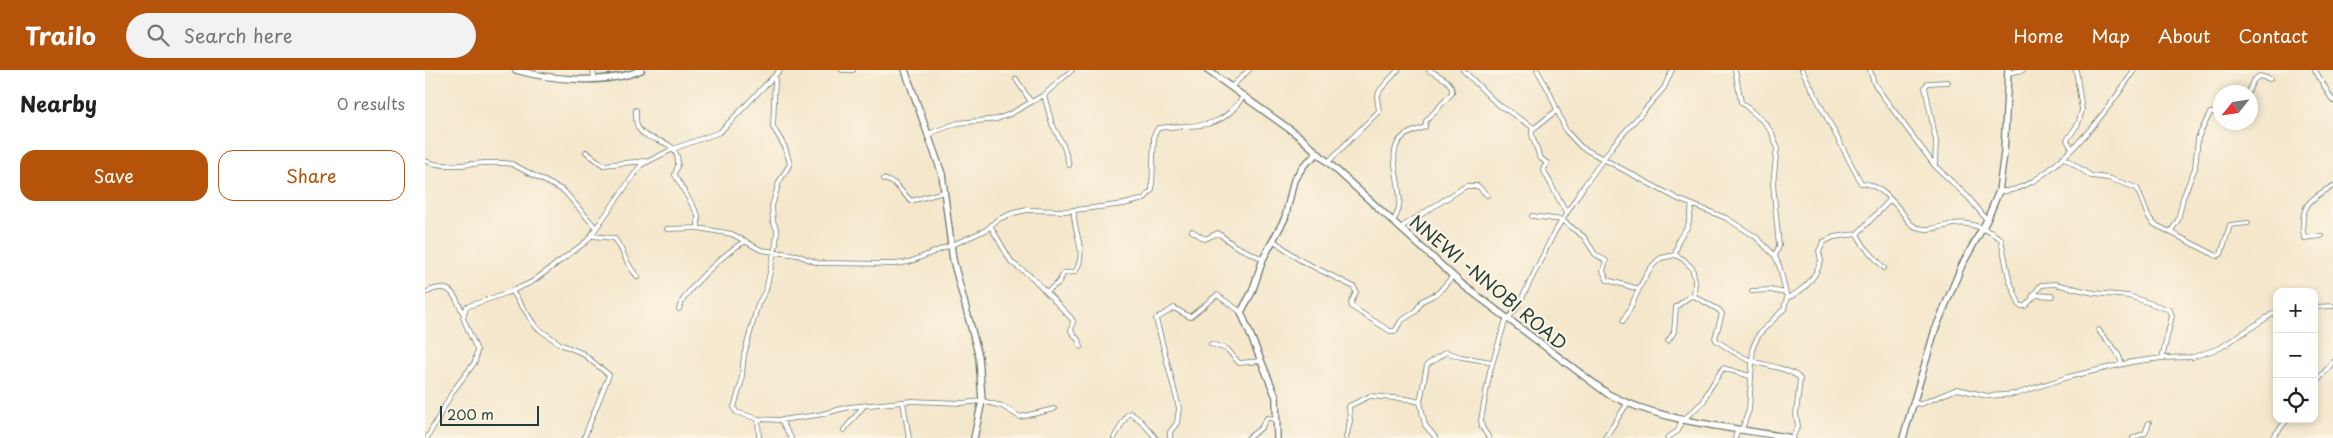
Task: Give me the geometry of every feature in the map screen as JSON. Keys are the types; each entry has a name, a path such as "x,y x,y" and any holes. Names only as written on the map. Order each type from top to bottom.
{"main road":[{"path":"515,70 593,78 629,75 641,70"},
{"path":"905,70 928,134 945,192 951,245 979,357 982,401 974,438"},
{"name":"NNEWI -NNOBI ROAD","path":"1207,70 1232,86 1318,153 1453,276 1591,384 1627,404 1686,419 1792,438"},
{"path":"1903,438 1925,357 1935,330 1962,265 1987,220 1999,191 2008,71"},
{"path":"1277,438 1277,397 1241,312 1252,292 1263,259 1288,209 1294,180 1304,165 1318,153"}],"street":[{"path":"593,70 593,78"},
{"path":"586,152 603,165 645,162 673,149 720,132 775,78 780,70"},
{"path":"842,70 853,70"},
{"path":"928,134 958,123 997,119 1044,95 1072,70"},
{"path":"1232,86 1249,70"},
{"path":"1328,162 1379,111 1377,97 1380,90 1398,70"},
{"path":"1393,221 1401,207 1393,158 1395,148 1402,137 1425,127 1427,121 1452,93 1452,86 1429,70"},
{"path":"1463,70 1496,103 1533,128"},
{"path":"1489,438 1481,424 1492,362 1507,319 1525,293 1546,247 1562,220 1602,159 1664,88 1672,70"},
{"path":"1735,70 1741,102 1765,122 1776,141 1773,184 1779,246 1775,256"},
{"path":"1802,70 1860,182 1874,185 1890,200 1910,224 1916,227 1937,228 1964,223 1998,237 2003,242 2009,279 2019,304 2025,306 2041,285 2055,284 2094,293 2129,296 2170,310 2172,316 2162,358"},
{"path":"1870,70 1874,83 1882,95 1935,166 1969,198 1987,220"},
{"path":"2008,71 2023,70"},
{"path":"2072,149 2067,140 2078,124 2082,110 2076,70"},
{"path":"1999,191 2008,192 2021,187 2072,149 2094,126 2134,70"},
{"path":"2315,70 2333,102"},
{"path":"1540,71 1569,136 1581,147 1661,191 1726,218 1744,228 1775,256 1786,295 1783,309 1759,334 1753,347 1750,361 1749,410 1735,438"},
{"path":"2251,85 2259,76 2270,79"},
{"path":"775,78 773,127 785,147 789,164 779,182 772,206 771,215 778,234 766,290 758,304 744,355 741,384 734,407 738,414 759,419 781,420 903,402 982,401 1002,406 1020,417 1054,409"},
{"path":"1016,79 1031,102"},
{"path":"1935,166 1936,141 1925,84 1948,82"},
{"path":"1044,95 1052,124 1064,147 1069,165"},
{"path":"667,229 698,228 732,234 761,250 773,254 797,255 818,263 839,265 895,264 920,258 991,227 1004,217 1027,210 1051,212 1074,210 1124,204 1147,197 1152,190 1154,136 1159,128 1195,127 1219,120 1234,111 1244,95"},
{"path":"636,110 638,128 642,134 667,143 673,149 678,162 675,175 698,215 698,228"},
{"path":"1533,128 1557,110"},
{"path":"2171,231 2178,220 2183,198 2195,168 2198,138 2210,114 2213,113"},
{"path":"1533,128 1533,143 1537,148 1539,157 1547,163 1543,169 1567,213"},
{"path":"2063,157 2091,176 2108,178 2137,188 2151,220 2217,256 2221,254 2230,225 2248,223"},
{"path":"425,161 444,166 486,162 512,164 564,191 596,228"},
{"path":"463,313 465,307 532,282 592,236 645,162"},
{"path":"884,179 894,183 911,201 945,192"},
{"path":"1400,228 1466,186 1477,186 1487,195"},
{"path":"2321,236 2304,238 2303,210 2319,194 2333,186"},
{"path":"1752,291 1770,290 1786,295 1799,292 1811,280 1821,260 1819,251 1823,242 1827,239 1857,234 1890,200"},
{"path":"1675,255 1679,239 1688,226 1692,205"},
{"path":"1045,292 1058,283 1064,273 1075,272 1078,265 1081,244 1074,210"},
{"path":"1533,216 1562,220 1584,237 1595,254 1606,261 1603,271 1605,278 1635,290 1639,289"},
{"path":"991,227 1012,263 1025,271 1071,318 1073,321 1071,331 1081,347"},
{"path":"1193,231 1201,238 1215,233 1220,234 1235,246 1263,259"},
{"path":"1857,234 1864,246 1884,268"},
{"path":"592,236 614,238 620,247 625,262 638,277"},
{"path":"1273,240 1300,260 1354,287 1356,292 1351,303 1353,309 1393,331 1405,318 1415,312 1422,301 1438,292 1453,276"},
{"path":"679,309 683,298 694,285 737,246 746,241"},
{"path":"1623,321 1632,308 1644,278 1658,260 1675,255 1683,259 1692,268 1695,280 1693,296"},
{"path":"425,293 441,288 449,289 455,294 477,350 475,362 453,391 427,438"},
{"path":"512,291 536,327 560,344 582,353 609,375 584,438"},
{"path":"1170,438 1170,432 1177,423 1179,408 1157,317 1174,308 1190,317 1217,295 1241,312"},
{"path":"1668,341 1674,332 1676,307 1693,296"},
{"path":"1693,296 1721,312 1715,339 1750,361 1782,369 1798,376 1800,379 1796,414 1798,426 1792,438"},
{"path":"2032,297 2052,296"},
{"path":"2318,307 2333,306"},
{"path":"1914,403 1921,404 1951,390 1968,390 1988,396 2017,394 2068,377 2122,364 2162,358 2193,357 2213,351 2273,314"},
{"path":"2099,330 2116,349 2122,364"},
{"path":"1211,344 1227,349 1239,364 1261,361"},
{"path":"1435,438 1425,425 1420,402 1423,397 1424,369 1446,352 1461,357 1492,362"},
{"path":"2318,379 2333,362"},
{"path":"1667,438 1676,436 1681,422 1704,401 1723,368 1751,376"},
{"path":"1346,438 1350,422 1349,406 1366,397 1407,399 1420,402"},
{"path":"903,402 909,438"},
{"path":"1605,438 1627,404"},
{"path":"844,430 863,407"},
{"path":"1114,438 1127,414 1130,413 1140,420 1156,438"},
{"path":"1248,438 1261,428 1267,418 1278,419"},
{"path":"759,419 759,438"},
{"path":"781,420 791,438"},
{"path":"2133,438 2145,433 2149,423"},
{"path":"2273,438 2285,423"}]}
